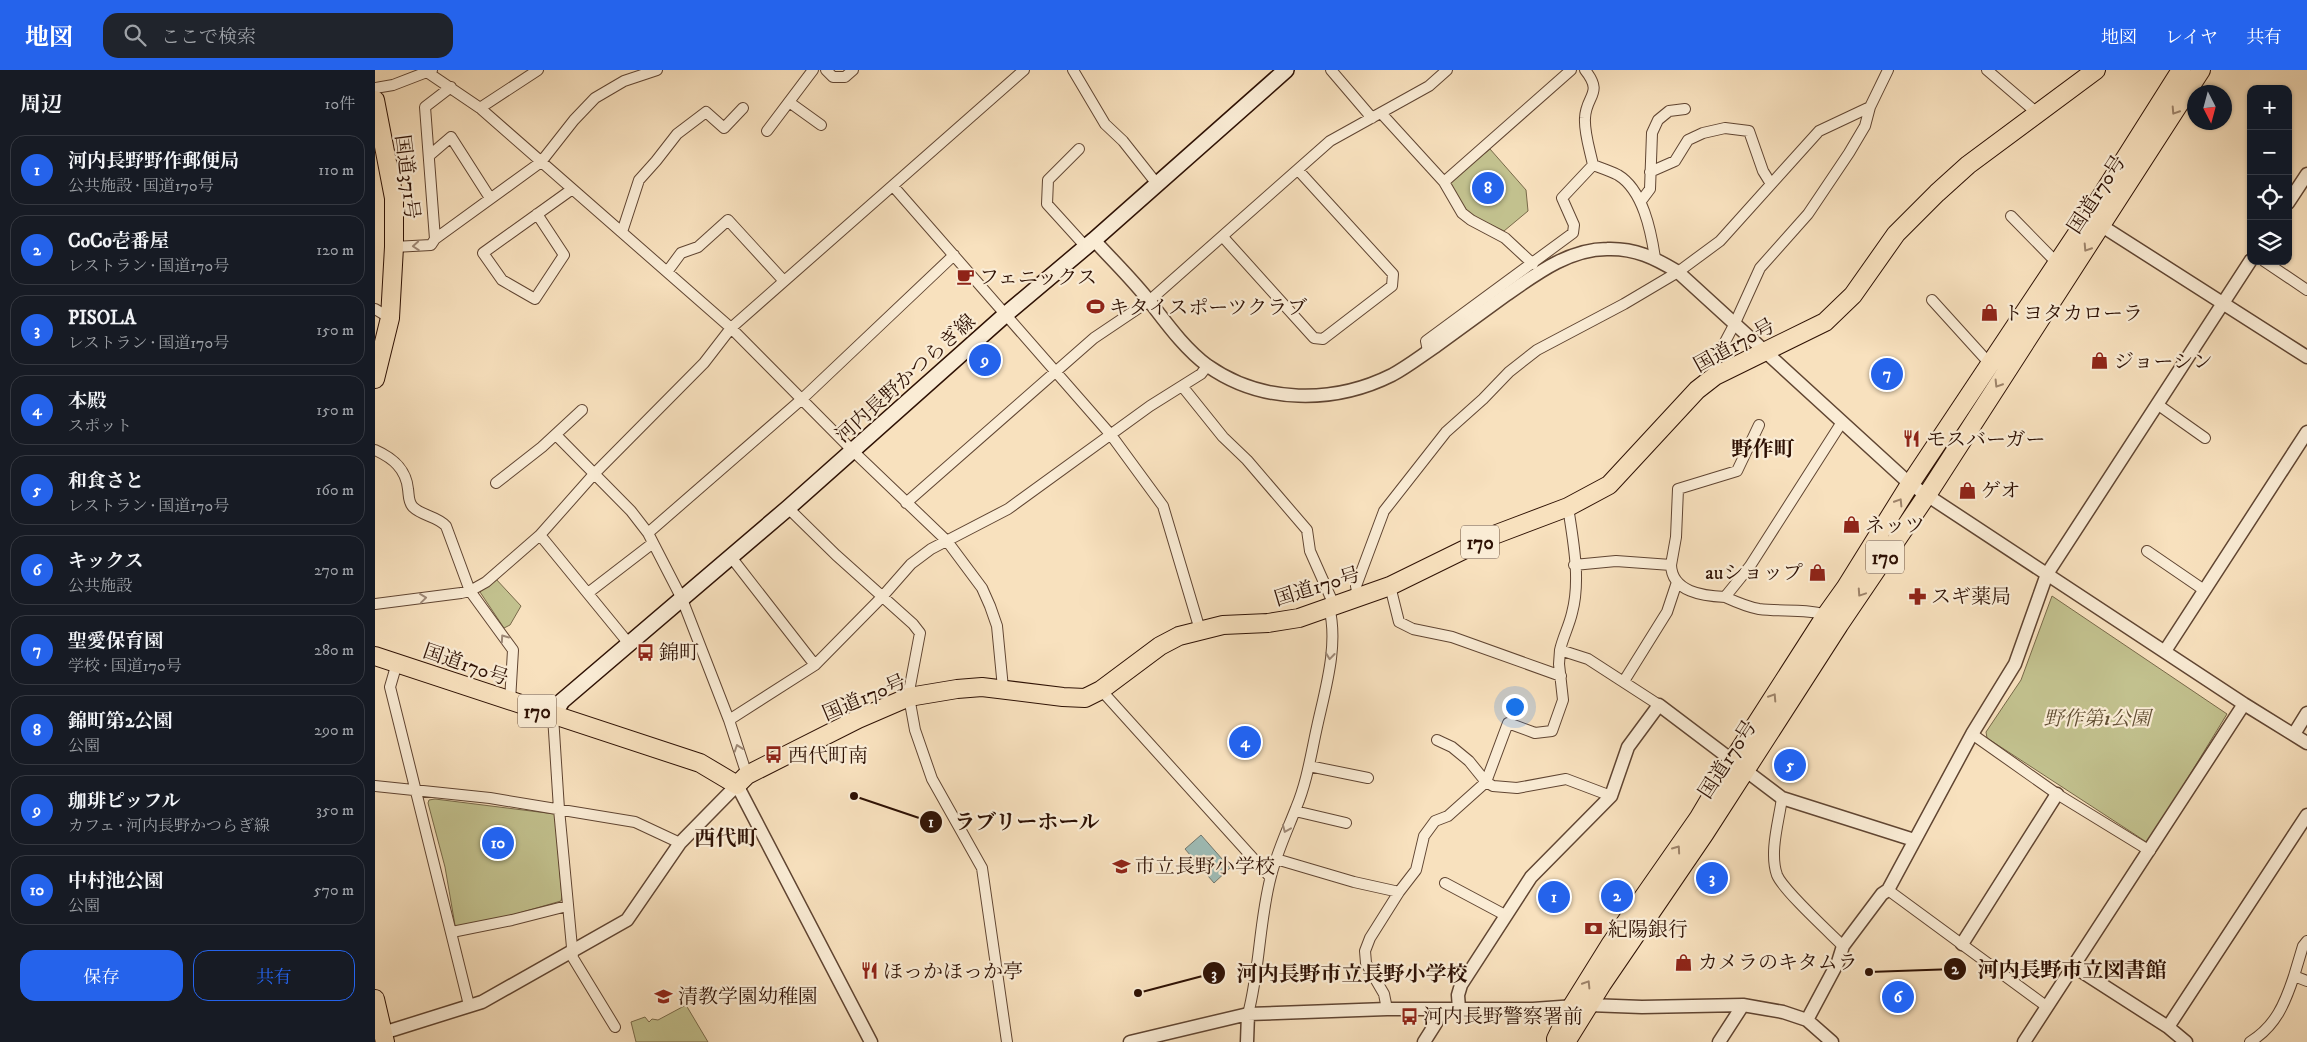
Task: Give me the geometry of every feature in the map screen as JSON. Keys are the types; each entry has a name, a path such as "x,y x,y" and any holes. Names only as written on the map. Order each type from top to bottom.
{"highway":[{"name":"国道170号","path":"375,656 700,763 742,780 857,719 909,698 983,686 1071,698 1085,698 1101,690 1160,646 1179,636 1223,625 1268,623 1299,618 1390,586 1494,535 1568,507 1609,485 1697,390 1715,376 1764,350 1825,322 1853,295 1896,234 1930,200 1968,165 2096,70"},
{"name":"国道170号","path":"1739,765 1927,495 2095,221 2181,70"},
{"name":"国道170号","path":"1554,1042 1705,833 1739,765 1826,615 1846,588 1911,484 2057,263 2095,221 2201,70"},
{"name":"国道371号","path":"375,100 394,198 394,247 375,379"},
{"path":"375,999 381,1037"},
{"name":"国道170号","path":"1566,1042 1581,1006"}],"main road":[{"name":"河内長野かつらぎ線","path":"553,716 562,701 788,508 1005,315 1090,244 1278,73"}],"street":[{"path":"480,108 538,70"},
{"path":"394,247 431,245 435,239 541,162 574,120 595,98 624,81 657,70"},
{"path":"767,131 813,70"},
{"path":"826,70 833,77 845,77 853,70"},
{"path":"375,604 470,591 486,582 539,535 594,474 704,363 731,328 783,280 1024,70"},
{"path":"1073,70 1105,124 1123,141 1157,184"},
{"path":"1331,70 1443,182 1462,212 1471,220 1505,238 1533,264"},
{"path":"906,503 1094,338 1149,302 1330,141 1429,86 1447,70"},
{"path":"1443,182 1571,70"},
{"path":"1585,70 1593,80 1595,91 1585,116 1593,165"},
{"path":"1715,376 1716,359 1760,268 1808,214 1818,199 1865,126 1870,107 1888,70"},
{"path":"1987,70 2037,113"},
{"path":"375,88 430,71 480,108 571,190 622,232 731,328 853,451 947,541 982,588 990,606 997,626 1003,688"},
{"path":"435,239 425,107 451,87"},
{"path":"789,102 821,125"},
{"path":"1357,597 1356,586 1384,511 1446,432 1483,399 1509,372 1537,350 1624,304 1678,272 1720,241 1819,131 1870,107"},
{"path":"622,232 639,180 677,134 707,112 724,128 743,108"},
{"path":"1641,201 1649,189 1653,133 1658,120 1669,110 1685,109"},
{"path":"1650,172 1675,161 1688,140 1703,133 1725,128 1749,131 1763,171 1771,184"},
{"path":"429,154 451,137 490,198"},
{"path":"1079,149 1047,180 1047,204 1149,302 1181,340 1208,365 1235,381 1258,389 1301,396 1343,391 1379,381 1428,351 1526,281 1570,256 1607,249 1641,253 1655,258 1678,272 1911,484 2244,704 2307,743"},
{"path":"1593,165 1618,175 1627,182 1641,201 1652,236 1655,258"},
{"path":"1428,351 1426,340 1573,234 1575,225 1563,198 1593,165"},
{"path":"1223,237 1314,338 1323,339 1393,286 1393,274 1299,170"},
{"path":"2292,197 2307,174"},
{"path":"893,186 1111,435 1163,506 1199,630"},
{"path":"537,214 564,255 535,299 502,280 483,253 537,214 571,190"},
{"path":"2011,216 2057,263"},
{"path":"667,272 681,253 698,247 727,220 783,280"},
{"path":"2095,221 2307,357"},
{"path":"587,593 802,399 954,255"},
{"path":"1807,1020 1839,962 1843,946 1882,894 1888,890 1913,840 1972,734 2015,664 2047,574 2248,265"},
{"path":"2269,265 2307,290"},
{"path":"1932,300 1990,364"},
{"path":"729,720 815,665 882,597 911,564 931,549 1008,509 1111,435 1201,374 1208,365"},
{"path":"1182,386 1223,437 1247,460 1307,530 1310,551 1332,606 1331,657 1309,766 1295,811 1270,877 1248,1014 1247,1042"},
{"path":"2157,404 2205,438"},
{"path":"496,483 556,435 583,410"},
{"path":"1725,597 1750,566 1842,422"},
{"path":"1759,425 1737,471 1678,489 1676,537 1671,575 1678,586 1692,592 1725,597 1758,609 1816,612 1826,615"},
{"path":"2165,651 2307,432"},
{"path":"556,435 631,511 650,538 682,598 729,720 742,780 765,844 871,1042"},
{"path":"375,450 384,454 405,472 410,503 415,509 441,520 446,526 470,591 513,650 509,701"},
{"path":"1387,1009 1384,994 1366,963 1365,951 1370,938 1399,892 1416,870 1424,836 1435,821 1448,816 1485,782 1508,723 1535,733 1552,732 1563,700 1560,650 1573,612 1575,589 1575,565 1568,507"},
{"path":"788,508 913,624 920,633 909,698 915,730 932,779 982,868 1007,1042"},
{"path":"539,535 630,644"},
{"path":"2147,551 2204,590"},
{"path":"731,557 815,665"},
{"path":"1575,565 1616,561 1671,565"},
{"path":"1624,681 1667,612 1677,582"},
{"path":"1390,586 1399,622 1413,629 1452,637 1561,676"},
{"path":"1560,650 1588,658 1624,681 1783,798 1913,840"},
{"path":"397,663 390,687 469,1005"},
{"path":"1101,690 1270,877"},
{"path":"2024,1042 2244,704"},
{"path":"1459,1009 1458,995 1461,985 1505,915 1531,877 1611,796 1628,747 1659,705"},
{"path":"2294,734 2307,713"},
{"path":"553,716 567,906 573,958 615,1027"},
{"path":"1972,734 2057,794 2149,851"},
{"path":"1437,740 1452,748 1469,761 1485,782 1493,786 1517,788 1566,779 1611,796"},
{"path":"1309,766 1368,778"},
{"path":"381,1037 482,1002 627,920 680,843 742,780"},
{"path":"375,786 489,798 635,822 680,843"},
{"path":"1962,944 2057,794"},
{"path":"1783,798 1774,856 1777,876 1843,946"},
{"path":"1295,811 1346,822"},
{"path":"2167,1027 2307,815"},
{"path":"1276,859 1399,892"},
{"path":"1445,883 1505,915"},
{"path":"1888,890 2046,1006"},
{"path":"452,932 512,920 567,906"},
{"path":"2250,1042 2280,1014 2303,946 2307,941"},
{"path":"2073,966 2167,1027 2186,1042"},
{"path":"2294,976 2307,981"},
{"path":"1719,1042 1743,1005"},
{"path":"1130,1042 1248,1014 1387,1009 1533,1009 1581,1006 1743,1005 1783,1012 1807,1020 1832,1042"},
{"path":"1425,1042 1440,1010"}],"green space":[{"path":"1490,149 1526,190 1528,211 1504,231 1469,214 1451,186 1451,181"},
{"path":"495,578 521,606 510,625 504,628 480,592"},
{"name":"野作第1公園","path":"2052,596 2227,714 2148,843 1987,738 1986,732 2021,680"},
{"path":"435,799 555,814 561,901 456,931 445,867 428,803 429,800"},
{"path":"686,1005 708,1042 636,1042 631,1022 645,1017 649,1022 652,1019 658,1020"}],"water":[{"path":"1201,835 1230,868 1214,883 1185,849"}],"place":[{"name":"錦町第2公園","path":"1488,188"},
{"name":"フェニックス","path":"965,277"},
{"name":"キタイスポーツクラブ","path":"1095,307"},
{"name":"トヨタカローラ","path":"1989,313"},
{"name":"珈琲ピッフル","path":"985,360"},
{"name":"ジョーシン","path":"2100,361"},
{"name":"聖愛保育園","path":"1887,374"},
{"name":"モスバーガー","path":"1912,439"},
{"name":"ゲオ","path":"1967,490"},
{"name":"ネッツ","path":"1851,525"},
{"name":"auショップ","path":"1817,572"},
{"name":"スギ薬局","path":"1917,596"},
{"name":"錦町","path":"645,652"},
{"name":"本殿","path":"1245,742"},
{"name":"西代町南","path":"774,755"},
{"name":"和食さと","path":"1790,765"},
{"name":"ラブリーホール","path":"854,796"},
{"name":"中村池公園","path":"498,843"},
{"name":"市立長野小学校","path":"1121,866"},
{"name":"PISOLA","path":"1712,878"},
{"name":"CoCo壱番屋","path":"1617,896"},
{"name":"河内長野野作郵便局","path":"1554,897"},
{"name":"紀陽銀行","path":"1594,929"},
{"name":"カメラのキタムラ","path":"1684,962"},
{"name":"ほっかほっか亭","path":"869,971"},
{"name":"河内長野市立図書館","path":"1869,972"},
{"name":"河内長野市立長野小学校","path":"1138,993"},
{"name":"清教学園幼稚園","path":"664,996"},
{"name":"キックス","path":"1898,997"},
{"name":"河内長野警察署前","path":"1409,1016"}],"district":[{"name":"野作町","path":"1763,449"},
{"name":"西代町","path":"726,838"}]}
